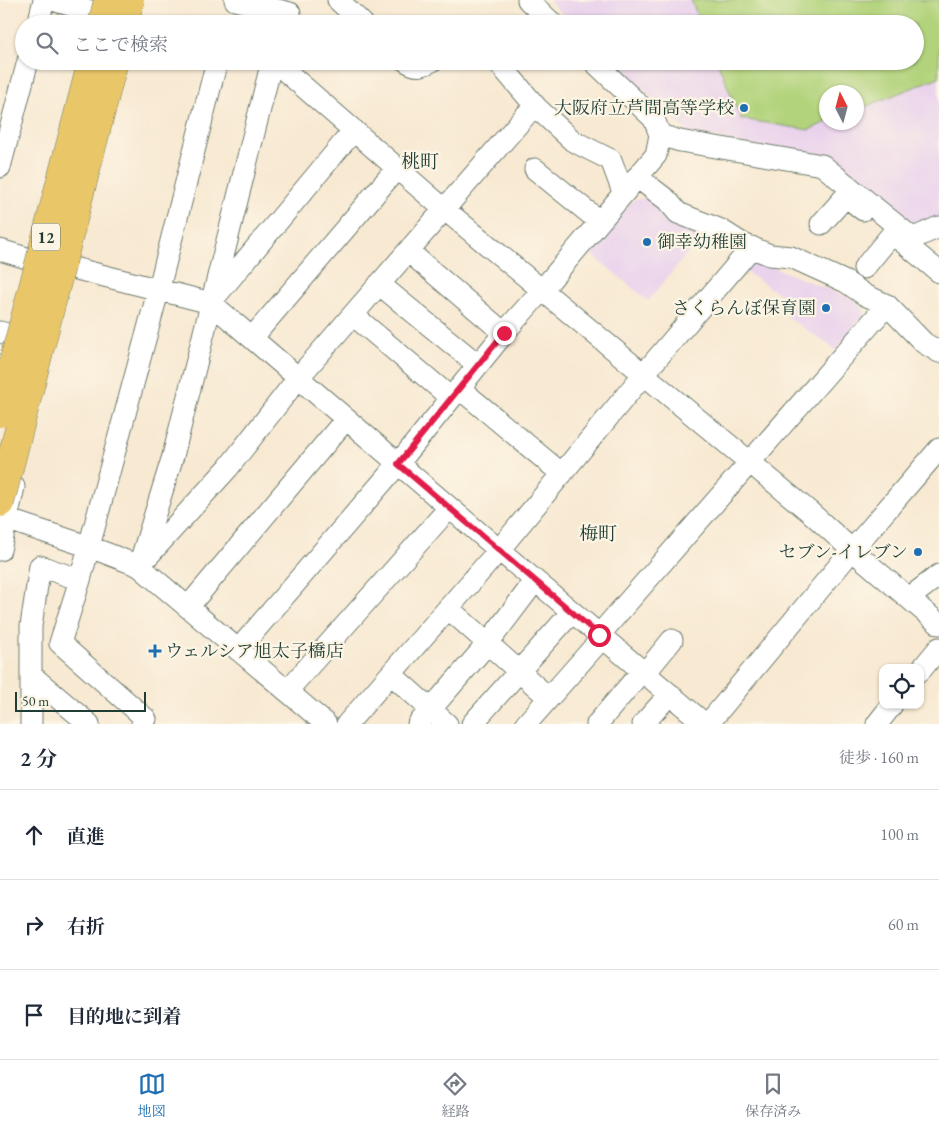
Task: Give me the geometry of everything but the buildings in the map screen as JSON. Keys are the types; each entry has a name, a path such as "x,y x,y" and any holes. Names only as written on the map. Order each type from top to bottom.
{"highway":[{"path":"126,15 130,0"},
{"name":"12","path":"0,413 90,70"},
{"path":"2,513 112,70"}],"street":[{"path":"40,15 44,0"},
{"path":"52,0 97,12"},
{"path":"136,15 140,0"},
{"path":"235,0 290,13 289,15"},
{"path":"338,0 354,15"},
{"path":"528,0 544,15"},
{"path":"0,167 26,70"},
{"path":"0,376 6,333 32,254 77,70"},
{"path":"0,550 2,513 73,268 123,70"},
{"path":"142,724 146,719 60,643 90,547 216,70"},
{"path":"139,566 172,456 271,70"},
{"path":"284,70 444,209 811,513 939,624"},
{"path":"504,70 536,108 573,141 611,160 630,184 667,200 678,213 721,230 743,244 770,255 791,257 846,282 865,295 887,305 924,343 939,352"},
{"path":"238,650 398,464 504,333 656,155 660,135 654,119 602,70"},
{"path":"139,566 228,468 298,378 526,115"},
{"path":"211,302 354,130"},
{"path":"660,135 680,142 822,164 912,236 916,237 939,227"},
{"path":"252,338 397,168"},
{"path":"535,169 599,221"},
{"path":"821,224 846,196 939,272"},
{"path":"864,268 892,234"},
{"path":"347,724 499,550 643,375 752,247"},
{"path":"0,250 32,254 73,268 211,302 600,637 706,724 939,450"},
{"path":"408,251 504,333"},
{"path":"379,284 478,365"},
{"path":"526,724 749,462 887,305"},
{"path":"353,314 562,474"},
{"path":"188,607 346,419"},
{"path":"287,691 449,508"},
{"path":"2,513 139,566 326,724"},
{"path":"31,724 31,626 40,566 80,580"},
{"path":"909,598 939,575"},
{"path":"424,717 488,643 535,581"},
{"path":"448,608 549,698"},
{"path":"472,724 572,612"},
{"path":"597,724 672,640"},
{"path":"924,666 939,648"},
{"path":"391,674 424,717 447,724"},
{"path":"31,675 89,724"},
{"path":"643,724 670,694"},
{"path":"877,724 889,709"}],"shaded area":[{"name":"大阪府立芦間高等学校","path":"548,0 939,0 939,218 913,228 825,160 689,133 622,70 924,70 924,15 564,15"},
{"name":"御幸幼稚園","path":"645,198 705,232 648,301 589,252 633,200"},
{"name":"さくらんぼ保育園","path":"762,263 860,302 864,314 836,350 786,316 793,303 743,270 747,264"}],"green space":[{"path":"691,0 939,0 939,77 864,107 864,85 819,85 819,126 809,130 741,119 721,70 924,70 924,15 697,15"}],"place":[{"name":"大阪府立芦間高等学校","path":"744,108"},
{"name":"御幸幼稚園","path":"647,242"},
{"name":"さくらんぼ保育園","path":"826,308"},
{"name":"セブン-イレブン","path":"918,552"},
{"name":"ウェルシア旭太子橋店","path":"155,651"}],"district":[{"name":"桃町","path":"420,161"},
{"name":"梅町","path":"598,533"}],"route":[{"path":"504,333 398,464 599,635"}]}
